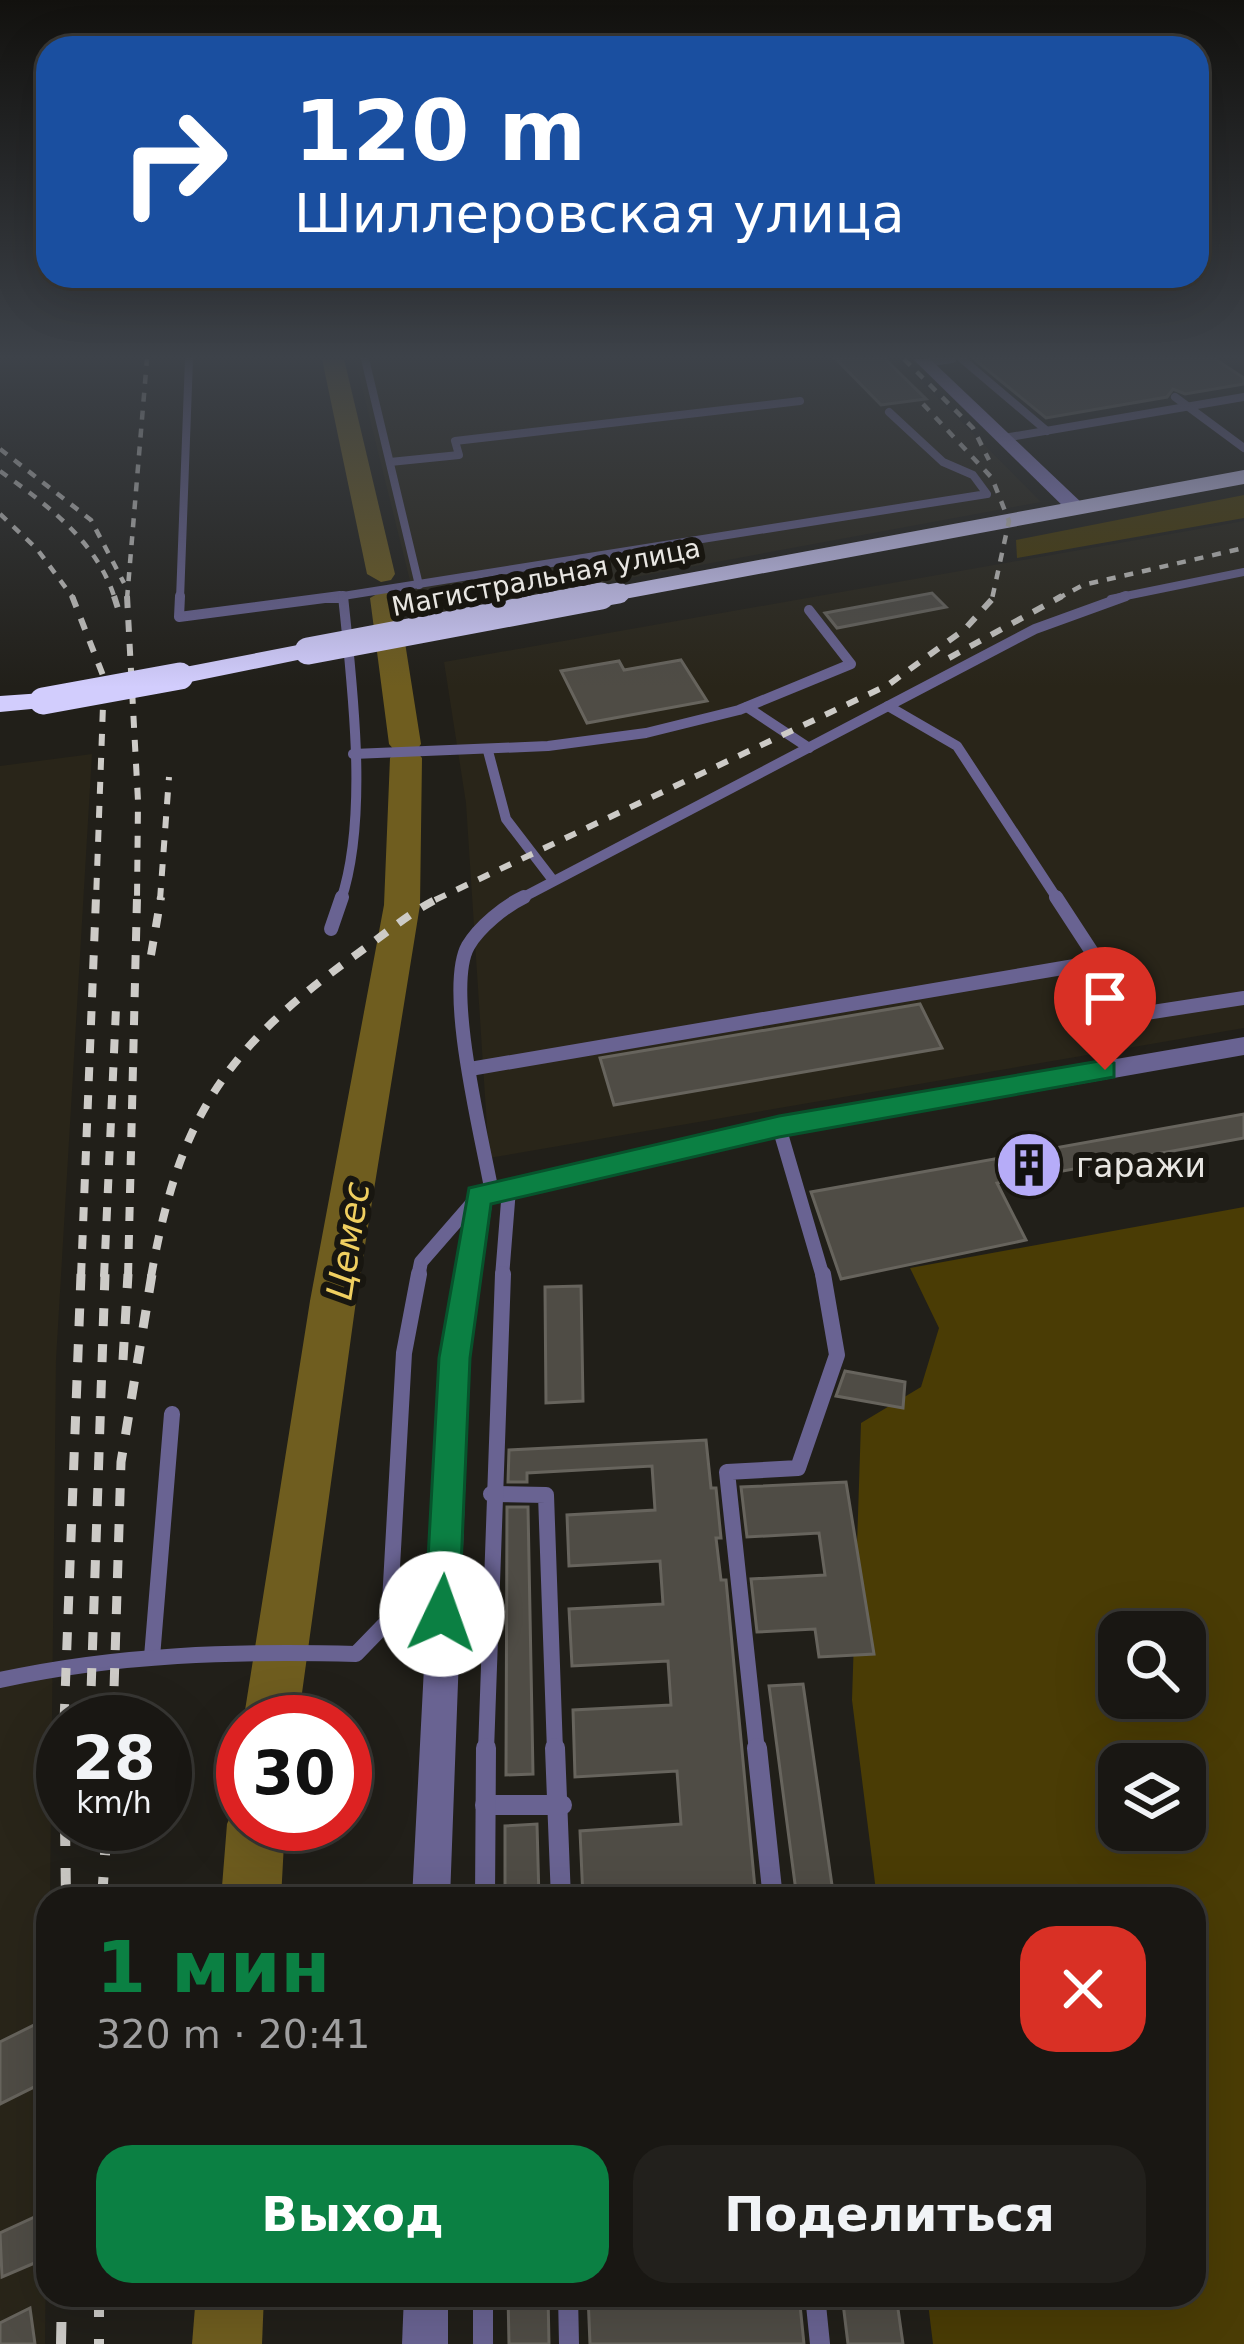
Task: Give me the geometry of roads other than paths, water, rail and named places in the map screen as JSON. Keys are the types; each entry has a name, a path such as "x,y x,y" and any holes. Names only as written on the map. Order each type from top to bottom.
{"highway":[{"name":"Магистральная улица","path":"0,704 43,701 1244,477"}],"street":[{"path":"1036,468 1077,508"},
{"path":"432,1887 454,1358 494,1193 779,1126 1244,1046"},
{"path":"425,2344 426,2307"}],"lane":[{"path":"185,468 179,617 419,585 987,494 973,475 958,468"},
{"path":"392,468 419,585"},
{"path":"485,1887 494,1193 460,1014 467,947 508,905 552,879 1098,602 1244,572"},
{"path":"331,929 352,867 354,699 343,596"},
{"path":"353,754 488,751 653,729 747,707 850,664 809,610"},
{"path":"888,706 957,746 1133,1015 1244,998"},
{"path":"747,707 809,748"},
{"path":"488,751 506,819 552,879"},
{"path":"470,1069 1099,962"},
{"path":"772,1887 728,1472 798,1468 837,1355 819,1252 779,1126"},
{"path":"0,1680 88,1661 240,1651 356,1654 389,1620 404,1353 421,1262 494,1193"},
{"path":"152,1657 172,1414"},
{"path":"491,1494 546,1495 551,1689 562,1805 561,1887"},
{"path":"485,1805 562,1805"},
{"path":"483,2307 483,2344"},
{"path":"568,2307 569,2344"},
{"path":"816,2307 820,2344"}],"waterway":[{"name":"Цемес","path":"357,468 381,574"},
{"name":"Цемес","path":"384,598 405,744"},
{"name":"Цемес","path":"274,1695 333,1301 402,905 406,758"},
{"name":"Цемес","path":"252,1887 254,1851"},
{"name":"Цемес","path":"227,2344 229,2307"}],"railway":[{"path":"25,468 91,520 124,583"},
{"path":"127,598 138,468"},
{"path":"983,468 992,478 1009,521 992,599"},
{"path":"0,471 83,542 115,598"},
{"path":"0,514 37,549 72,597"},
{"path":"1057,599 1083,585 1244,548"},
{"path":"439,898 888,685 965,629 995,596"},
{"path":"949,658 1062,596"},
{"path":"72,597 104,678 96,900"},
{"path":"115,598 120,615"},
{"path":"127,598 138,801 137,900"},
{"path":"160,900 169,777"},
{"path":"81,1277 96,897"},
{"path":"128,1277 137,897"},
{"path":"151,955 161,897"},
{"path":"151,1277 176,1172 215,1091 241,1055 311,988 439,898"},
{"path":"435,900 439,898"},
{"path":"104,1277 116,1008"},
{"path":"65,1695 81,1274"},
{"path":"91,1695 105,1274"},
{"path":"123,1360 128,1274"},
{"path":"114,1695 121,1462 152,1274"},
{"path":"65,1851 66,1887"},
{"path":"103,1887 105,1851"},
{"path":"61,2344 62,2307"},
{"path":"99,2307 99,2344"}],"place":[{"name":"гаражи","path":"1029,1165"}]}
